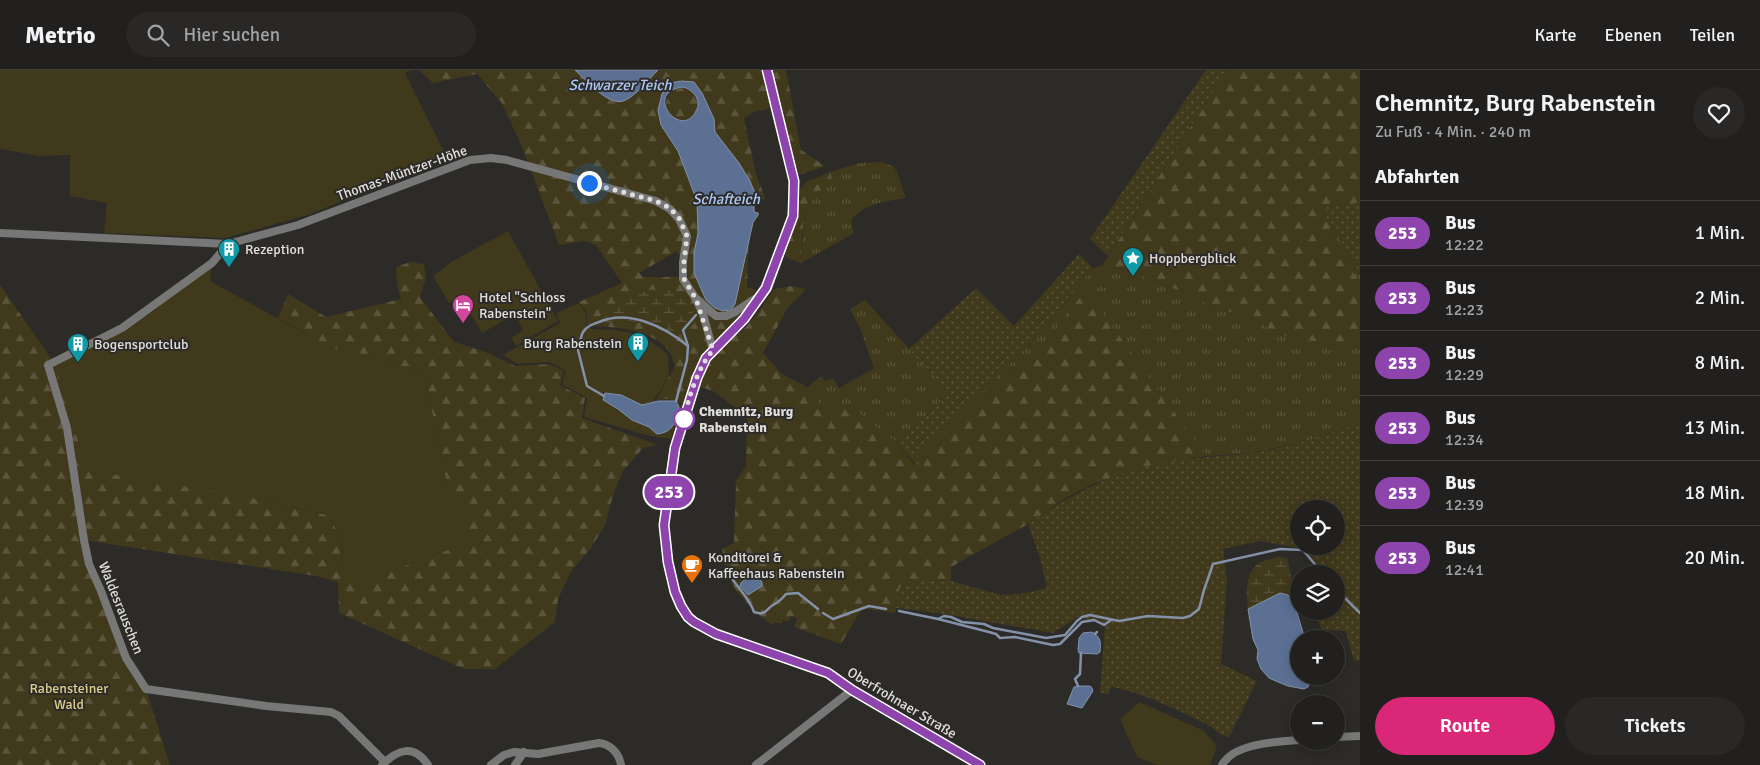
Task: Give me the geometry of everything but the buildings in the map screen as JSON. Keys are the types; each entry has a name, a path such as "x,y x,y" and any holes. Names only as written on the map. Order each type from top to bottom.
{"main road":[{"name":"Oberfrohnaer Straße","path":"767,70 794,181 793,216 766,288 744,319 706,358 692,390 674,457 664,525 668,562 675,592 688,617 700,626 716,634 828,673 852,690 980,765"}],"street":[{"name":"Thomas-Müntzer-Höhe","path":"0,233 228,244 298,225 470,160 491,158 507,160 656,201 670,208 679,218 687,236 684,279 696,299 713,350"},
{"name":"Waldesrauschen","path":"228,244 212,263 122,328 48,365 67,428 89,564 126,658 146,688 266,706 331,712 339,716 384,764"},
{"path":"696,299 716,316 726,316 761,295"},
{"path":"756,765 852,690"},
{"path":"1345,737 1360,736"},
{"path":"1222,765 1225,759 1232,753 1250,746 1290,741"},
{"path":"491,765 504,755 514,752 538,754 590,744 607,744 618,755 621,765"},
{"path":"384,764 404,751 414,752 423,757 428,765"},
{"path":"515,765 524,752"}],"green space":[{"path":"0,70 411,70 405,73 447,158 308,215 225,238 104,233 107,203 70,196 70,155 39,156 0,149"},
{"path":"419,70 575,70 604,96 629,98 658,70 786,70 801,150 825,166 799,175 780,105 752,113 744,118 756,174 765,198 754,207 755,212 759,212 759,215 752,230 748,250 747,287 758,291 741,315 706,351 693,374 684,404 667,399 656,400 675,366 670,353 661,343 642,333 631,330 587,326 587,313 579,302 622,283 596,245 585,241 559,245 521,144 501,102 477,74 433,83","holes":["682,81 708,105 714,119 715,132 750,181 754,212 758,213 753,222 735,304 716,308 706,300 694,253 698,233 697,201 678,151 661,125 659,102","677,251 682,260 682,277 644,277 639,273"]},
{"path":"1206,70 1227,70 1108,256 1090,239"},
{"path":"1227,70 1360,70 1360,203 1321,208 1339,247 1360,284 1360,346 1349,348 1281,335 1245,314 1223,311 1181,291 1146,278 1137,272 1125,268 1113,269 1102,266"},
{"path":"682,88 694,92 698,104 694,116 682,120 670,116 666,104 670,92"},
{"path":"881,162 893,166 906,198 875,204 861,211 851,221 854,233 801,263 806,209 812,193 832,178 830,172 860,163"},
{"path":"830,172 832,178 823,190 813,192 809,199 803,226 801,263 785,257 796,217 800,189 806,182"},
{"path":"1360,203 1360,273 1321,208"},
{"path":"1321,208 1360,273 1360,284 1339,247"},
{"path":"508,231 558,321 516,346 511,338 523,330 515,314 482,333 460,297 449,303 433,276 451,262"},
{"path":"1079,254 1093,268 1030,344 913,461 897,443 949,393 909,349 976,288 1014,326"},
{"name":"Rabensteiner Wald","path":"410,262 424,264 426,278 420,297 454,342 486,352 515,366 550,364 564,371 560,385 585,398 582,418 658,445 643,448 623,471 614,492 605,525 591,548 572,570 558,599 555,622 495,669 464,669 339,613 338,582 316,576 84,540 126,658 146,689 170,765 0,765 0,285 55,364 253,498 327,515 343,539 341,568 462,501 450,501 424,372 331,348 278,318 288,294 326,317 401,299 397,284 396,267"},
{"path":"212,265 210,281 331,348 424,372 450,501 462,501 472,541 362,582 341,568 343,539 327,515 253,498 87,470 55,364 110,338 152,312 186,282"},
{"path":"1102,266 1114,269 1125,268 1137,272 1146,278 1181,291 1223,311 1245,314 1281,335 1349,348 1360,346 1360,423 1305,442 1250,453 1206,456 1086,291 1028,364 1011,371 916,467 913,461 1030,344 1093,268"},
{"path":"791,286 806,289 787,309 763,353 782,374 807,387 821,406 857,412 897,443 916,467 1011,371 1028,364 1086,290 1206,456 1145,467 1093,484 1064,499 1028,524 951,567 951,581 926,580 900,587 895,613 862,608 841,644 794,627 797,618 791,616 789,622 783,620 781,624 775,622 774,625 756,612 733,585 722,549 734,543 736,481 746,466 747,416 713,391 700,387 711,358 722,346 742,331 758,313 774,289"},
{"path":"649,290 674,291 687,298 695,321 689,329 683,334 677,335 630,321 601,323 600,316 611,307 629,296"},
{"path":"865,300 949,393 897,443 857,412 821,406 807,387 822,376 825,381 833,378 839,388 874,368 860,328 850,309"},
{"path":"579,303 586,314 586,326 592,329 633,333 650,341 668,355 669,376 653,402 665,401 683,405 671,439 646,435 584,417 587,398 562,384 566,371 550,362 517,364 503,355 560,323 556,313"},
{"path":"1360,423 1360,660 1354,661 1345,630 1322,630 1318,620 1345,620 1345,565 1317,565 1309,555 1345,555 1345,500 1290,500 1290,546 1260,541 1223,549 1227,581 1221,664 1257,681 1229,737 1222,735 1184,713 1135,693 1111,687 1109,694 1100,693 1105,624 1078,617 1053,633 938,613 896,608 900,587 926,580 951,581 1001,595 1026,593 1047,588 1040,558 1028,524 1070,498 1112,477 1144,467 1170,462 1250,453 1306,441"},
{"path":"1278,557 1287,558 1290,571 1290,600 1272,597 1248,609 1247,584 1251,572 1259,563"},
{"path":"1140,702 1204,731 1217,746 1210,765 1157,765 1137,757 1120,719"}],"water":[{"name":"Schwarzer Teich","path":"575,70 658,70 632,96 623,101 617,101 611,100 597,91"},
{"name":"Schafteich","path":"694,82 702,93 714,119 715,132 739,163 750,181 758,200 754,206 754,212 758,213 758,215 753,222 735,304 731,310 723,311 715,308 706,300 694,273 694,253 698,233 697,201 678,151 661,125 658,110 662,94 669,83","holes":["683,87 696,96 698,107 689,119 682,121 674,118 668,112 665,105 666,97 671,91"]},
{"path":"605,393 621,395 642,405 658,401 676,401 679,407 675,422 667,431 657,434 649,427 632,420 603,400"},
{"path":"750,575 755,575 762,582 762,586 748,595 740,586"},
{"path":"1280,593 1290,597 1290,620 1299,620 1302,630 1290,630 1290,685 1309,685 1308,687 1304,689 1288,686 1269,678 1261,669 1257,659 1258,650 1253,639 1248,609"},
{"path":"1092,632 1100,640 1100,652 1097,654 1079,653 1079,638 1083,633"},
{"path":"1090,686 1093,691 1082,708 1067,704 1074,687"}],"waterway":[{"path":"676,401 687,360 688,346 683,330 696,315"},
{"path":"579,347 583,332 588,327 610,319 622,318 634,319 658,327 669,332 688,346"},
{"path":"578,350 587,386 604,396"},
{"path":"899,611 938,619 944,616 951,617 962,622 984,624 993,628 1046,638 1065,635 1077,621 1082,617 1090,615 1119,621 1148,616 1183,618 1190,616 1199,609 1213,564 1280,549 1303,550 1316,565"},
{"path":"733,580 754,612 763,613 786,594 798,593 818,609"},
{"path":"1345,598 1360,613"},
{"path":"823,613 833,619 869,606 886,609"},
{"path":"938,619 996,634 1000,638 1015,637 1053,645 1060,644 1082,622 1094,620 1104,625 1111,620"},
{"path":"1078,686 1075,679 1080,674 1081,653"}],"bus line":[{"name":"253","path":"767,70 794,181 793,216 766,288 744,319 706,358 692,390 675,448 664,525 664,541 675,592 688,617 700,626 716,634 828,673 852,690 980,765"}],"place":[{"name":"Rezeption","path":"229,268"},
{"name":"Hoppbergblick","path":"1133,277"},
{"name":"Hotel \"Schloss Rabenstein\"","path":"463,324"},
{"name":"Burg Rabenstein","path":"638,362"},
{"name":"Bogensportclub","path":"78,363"},
{"name":"Chemnitz, Burg Rabenstein","path":"684,419"},
{"name":"Konditorei & Kaffeehaus Rabenstein","path":"692,584"}],"route":[{"path":"589,183 656,201 670,208 679,218 687,236 684,279 703,314 713,350 706,358 697,378 684,419"}]}
